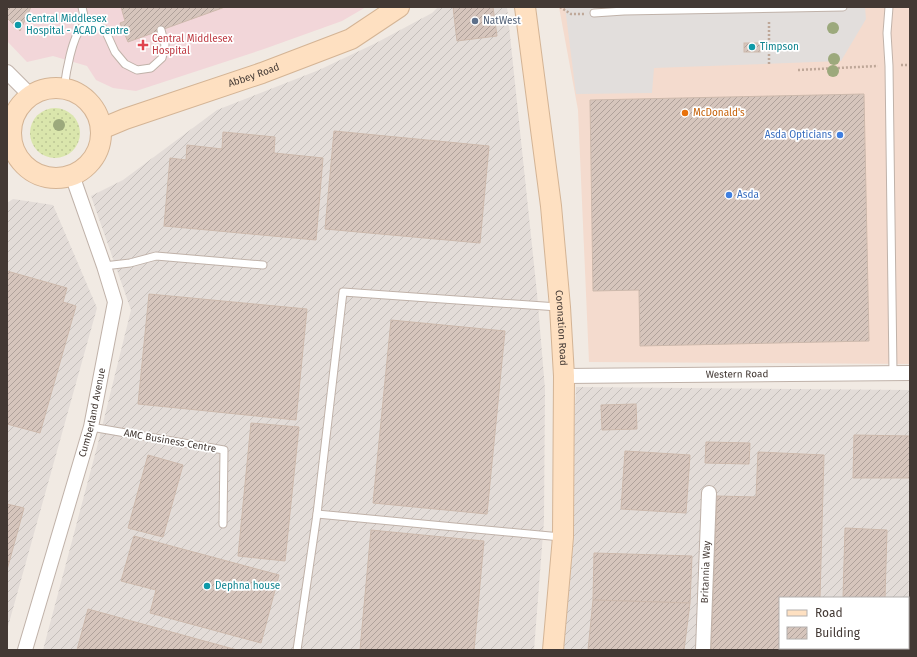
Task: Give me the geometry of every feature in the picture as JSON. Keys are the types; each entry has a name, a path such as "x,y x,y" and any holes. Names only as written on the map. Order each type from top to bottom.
{"street":[{"name":"Abbey Road","path":"101,129 125,119 262,73 351,39 399,7"},
{"name":"Coronation Road","path":"525,7 551,206 560,307 564,376 563,537 553,650"},
{"path":"7,72 30,95"},
{"path":"48,88 64,88 73,90 88,100 98,117 101,129 101,139 98,149 90,162 82,170 61,178 44,176 29,169 14,167 11,126 17,110 22,102 38,90 48,88"},
{"name":"Cumberland Avenue","path":"25,650 91,427 115,302 72,175"},
{"name":"Western Road","path":"564,376 910,373"},
{"name":"Britannia Way","path":"703,650 709,493"}],"lane":[{"path":"82,7 86,25"},
{"path":"594,13 624,11 843,7"},
{"path":"889,7 887,33 889,66 893,373"},
{"path":"64,88 68,65 77,35 81,28 86,25 94,23 105,30 114,52 125,64 137,70 151,68 162,58 165,45 162,30"},
{"path":"104,266 130,263 156,256 263,265"},
{"path":"298,650 318,514 343,292 560,307"},
{"name":"AMC Business Centre","path":"91,427 224,450 223,524"},
{"path":"318,514 563,537"}],"path":[{"path":"560,7 571,14 594,13"},
{"path":"769,19 769,64"},
{"path":"798,70 910,65"}],"shaded area":[{"name":"Central Middlesex Hospital","path":"7,7 366,7 342,21 264,49 136,91 113,88 96,80 87,66 53,56 27,62 7,41"},
{"path":"438,7 507,7 537,293 545,389 544,521 534,650 43,650 97,447 131,310 91,196 123,180 217,110 319,70 376,43 432,13"},
{"path":"559,7 910,7 910,364 589,362 578,110"},
{"path":"565,7 865,7 866,19 841,61 654,68 652,93 576,94"},
{"path":"13,199 53,205 97,308 7,630 7,203"},
{"path":"576,387 910,390 910,650 557,650 569,534"}],"green space":[{"path":"50,108 60,108 73,115 80,128 80,138 73,151 60,158 50,158 41,154 34,147 30,138 30,128 34,119 41,112"}],"building":[{"name":"Central Middlesex Hospital - ACAD Centre","path":"7,7 31,7 20,31 7,18"},
{"path":"121,7 225,7 128,42 120,23 125,21"},
{"name":"NatWest","path":"453,7 493,7 497,36 457,41"},
{"name":"Timpson","path":"744,43 760,43 760,52 744,52"},
{"name":"Asda","path":"864,94 869,341 640,346 639,290 593,291 590,100"},
{"path":"334,131 489,146 480,243 325,229"},
{"path":"223,132 275,137 274,153 323,158 316,240 164,226 170,158 186,160 187,145 222,149"},
{"path":"7,271 67,288 63,302 76,306 40,433 7,424"},
{"path":"149,294 307,309 296,420 138,404"},
{"path":"391,320 505,331 487,514 373,503"},
{"path":"636,404 637,429 602,430 601,405"},
{"path":"251,423 299,427 285,561 238,556"},
{"path":"854,435 910,436 910,478 853,478"},
{"path":"706,442 750,443 749,464 705,463"},
{"path":"625,451 690,455 686,513 621,509"},
{"path":"758,452 824,455 820,597 779,597 779,649 818,650 711,650 717,496 756,497"},
{"path":"148,455 183,465 163,537 128,528"},
{"path":"7,504 24,508 7,570"},
{"path":"845,528 887,530 885,597 843,597"},
{"path":"371,530 484,541 474,650 360,650"},
{"name":"Dephna house","path":"134,536 279,575 261,643 150,613 156,590 121,581"},
{"path":"594,553 692,556 690,603 593,600"},
{"path":"593,600 690,603 684,650 588,650"},
{"path":"88,609 237,650 77,650"},
{"path":"842,649 884,649 884,650"}],"place":[{"name":"NatWest","path":"475,21"},
{"name":"Central Middlesex Hospital - ACAD Centre","path":"18,25"},
{"name":"Central Middlesex Hospital","path":"143,45"},
{"name":"Timpson","path":"752,47"},
{"name":"McDonald's","path":"685,113"},
{"name":"Asda Opticians","path":"840,135"},
{"name":"Asda","path":"729,195"},
{"name":"Dephna house","path":"207,586"}]}
